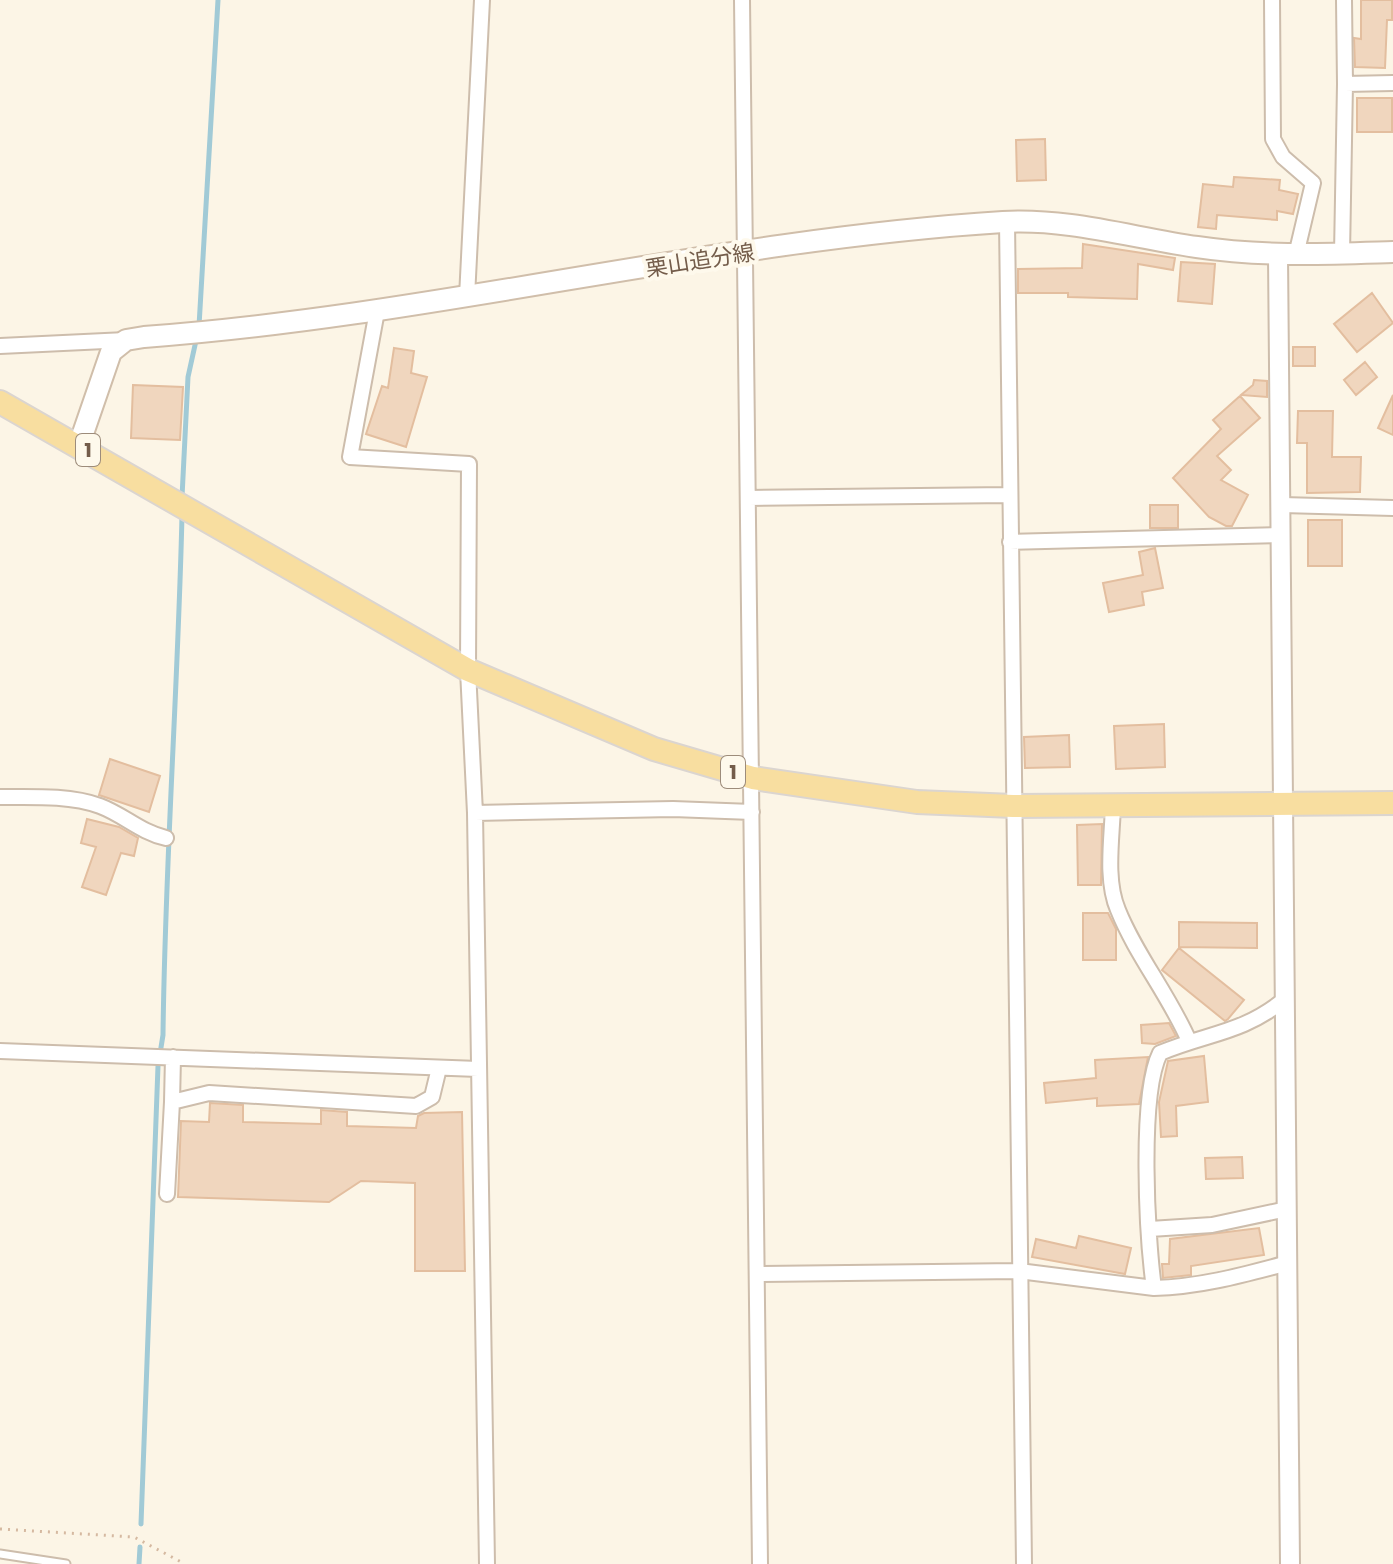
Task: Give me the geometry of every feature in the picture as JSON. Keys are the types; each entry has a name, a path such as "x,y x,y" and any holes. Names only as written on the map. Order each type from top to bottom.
{"main road":[{"name":"栗山追分線","path":"126,340 377,311 857,235 1007,222 1065,225 1196,247 1287,256 1393,252"},
{"path":"79,445 111,352 126,340"},
{"name":"1","path":"0,402 468,670 654,749 753,778 917,802 1013,806 1393,803"}],"street":[{"path":"467,297 482,0"},
{"path":"742,0 760,1564"},
{"path":"1272,0 1273,139 1283,157 1305,172 1313,183 1287,256 1282,505 1290,1564"},
{"path":"1342,254 1344,0"},
{"path":"1345,84 1393,83"},
{"path":"1007,222 1024,1564"},
{"path":"377,311 350,457 469,464 468,670 475,813 487,1564"},
{"path":"0,346 63,346 126,340"},
{"path":"749,498 1009,495"},
{"path":"1282,505 1393,508"},
{"path":"1010,542 1282,535"},
{"path":"0,797 95,804 122,815 147,834 166,838"},
{"path":"1113,806 1112,878 1117,909 1173,1003 1189,1041"},
{"path":"475,813 673,809 752,812"},
{"path":"1154,1288 1150,1229 1151,1071 1160,1053 1189,1041 1223,1035 1264,1016 1285,999"},
{"path":"0,1051 478,1069"},
{"path":"167,1194 173,1057"},
{"path":"172,1102 209,1093 416,1106 432,1097 439,1068"},
{"path":"1150,1229 1212,1225 1287,1209"},
{"path":"758,1274 1019,1271 1154,1288 1183,1288 1288,1263"}],"lane":[{"path":"0,1554 66,1564"}],"path":[{"path":"0,1529 134,1537 185,1564"}],"building":[{"path":"1361,0 1392,0 1392,20 1387,20 1385,68 1355,67 1354,38 1361,39"},
{"path":"1357,98 1392,98 1392,132 1357,132"},
{"path":"1045,139 1046,180 1017,181 1016,140"},
{"path":"1234,177 1280,180 1279,190 1298,194 1293,214 1277,211 1277,220 1217,215 1216,229 1198,227 1203,184 1233,187"},
{"path":"1083,244 1175,258 1173,270 1138,264 1137,299 1068,297 1068,293 1018,293 1018,269 1082,268"},
{"path":"1181,262 1215,264 1212,304 1178,301"},
{"path":"1372,293 1393,323 1357,352 1334,324"},
{"path":"1293,347 1315,347 1315,366 1293,366"},
{"path":"394,348 414,351 411,373 427,377 406,447 366,434 382,386 388,388"},
{"path":"1365,362 1377,377 1356,395 1344,380"},
{"path":"1254,380 1267,381 1267,397 1241,395 1253,385"},
{"path":"133,385 183,387 180,440 131,438"},
{"path":"1393,395 1393,435 1378,428"},
{"path":"1240,396 1260,418 1217,456 1231,470 1221,480 1248,495 1232,526 1226,526 1209,517 1173,478 1221,429 1213,420"},
{"path":"1298,411 1333,411 1332,457 1361,457 1360,492 1307,493 1307,443 1297,443"},
{"path":"1150,505 1178,505 1178,528 1150,528"},
{"path":"1308,520 1342,520 1342,566 1308,566"},
{"path":"1155,548 1163,588 1142,592 1144,605 1109,612 1103,583 1143,575 1139,552"},
{"path":"1164,724 1165,767 1116,769 1114,726"},
{"path":"1069,735 1070,767 1025,768 1024,737"},
{"path":"110,759 160,776 149,812 99,795"},
{"path":"87,819 119,827 138,838 134,856 121,853 106,895 82,887 96,847 81,843"},
{"path":"1102,824 1101,885 1078,885 1077,825"},
{"path":"1083,913 1108,913 1116,929 1116,960 1083,960"},
{"path":"1179,922 1257,923 1257,948 1179,947"},
{"path":"1179,948 1244,1000 1225,1021 1162,970"},
{"path":"1169,1023 1176,1036 1155,1044 1142,1043 1141,1025"},
{"path":"1204,1056 1208,1102 1176,1106 1177,1136 1161,1137 1159,1102 1168,1061"},
{"path":"1148,1057 1139,1104 1097,1106 1097,1098 1046,1103 1044,1083 1096,1078 1095,1060"},
{"path":"210,1103 243,1105 243,1122 321,1124 321,1110 347,1112 347,1126 416,1128 418,1116 424,1113 462,1112 465,1271 415,1271 415,1183 361,1181 329,1202 178,1197 181,1121 209,1122"},
{"path":"1242,1157 1243,1178 1206,1179 1205,1158"},
{"path":"1259,1228 1264,1255 1191,1266 1191,1275 1163,1278 1162,1264 1169,1264 1170,1239"},
{"path":"1079,1236 1131,1248 1125,1274 1032,1257 1036,1239 1076,1248"}],"waterway":[{"path":"199,326 218,0"},
{"path":"182,497 188,377 197,336"},
{"path":"141,1524 182,515"},
{"path":"139,1564 140,1547"}]}
